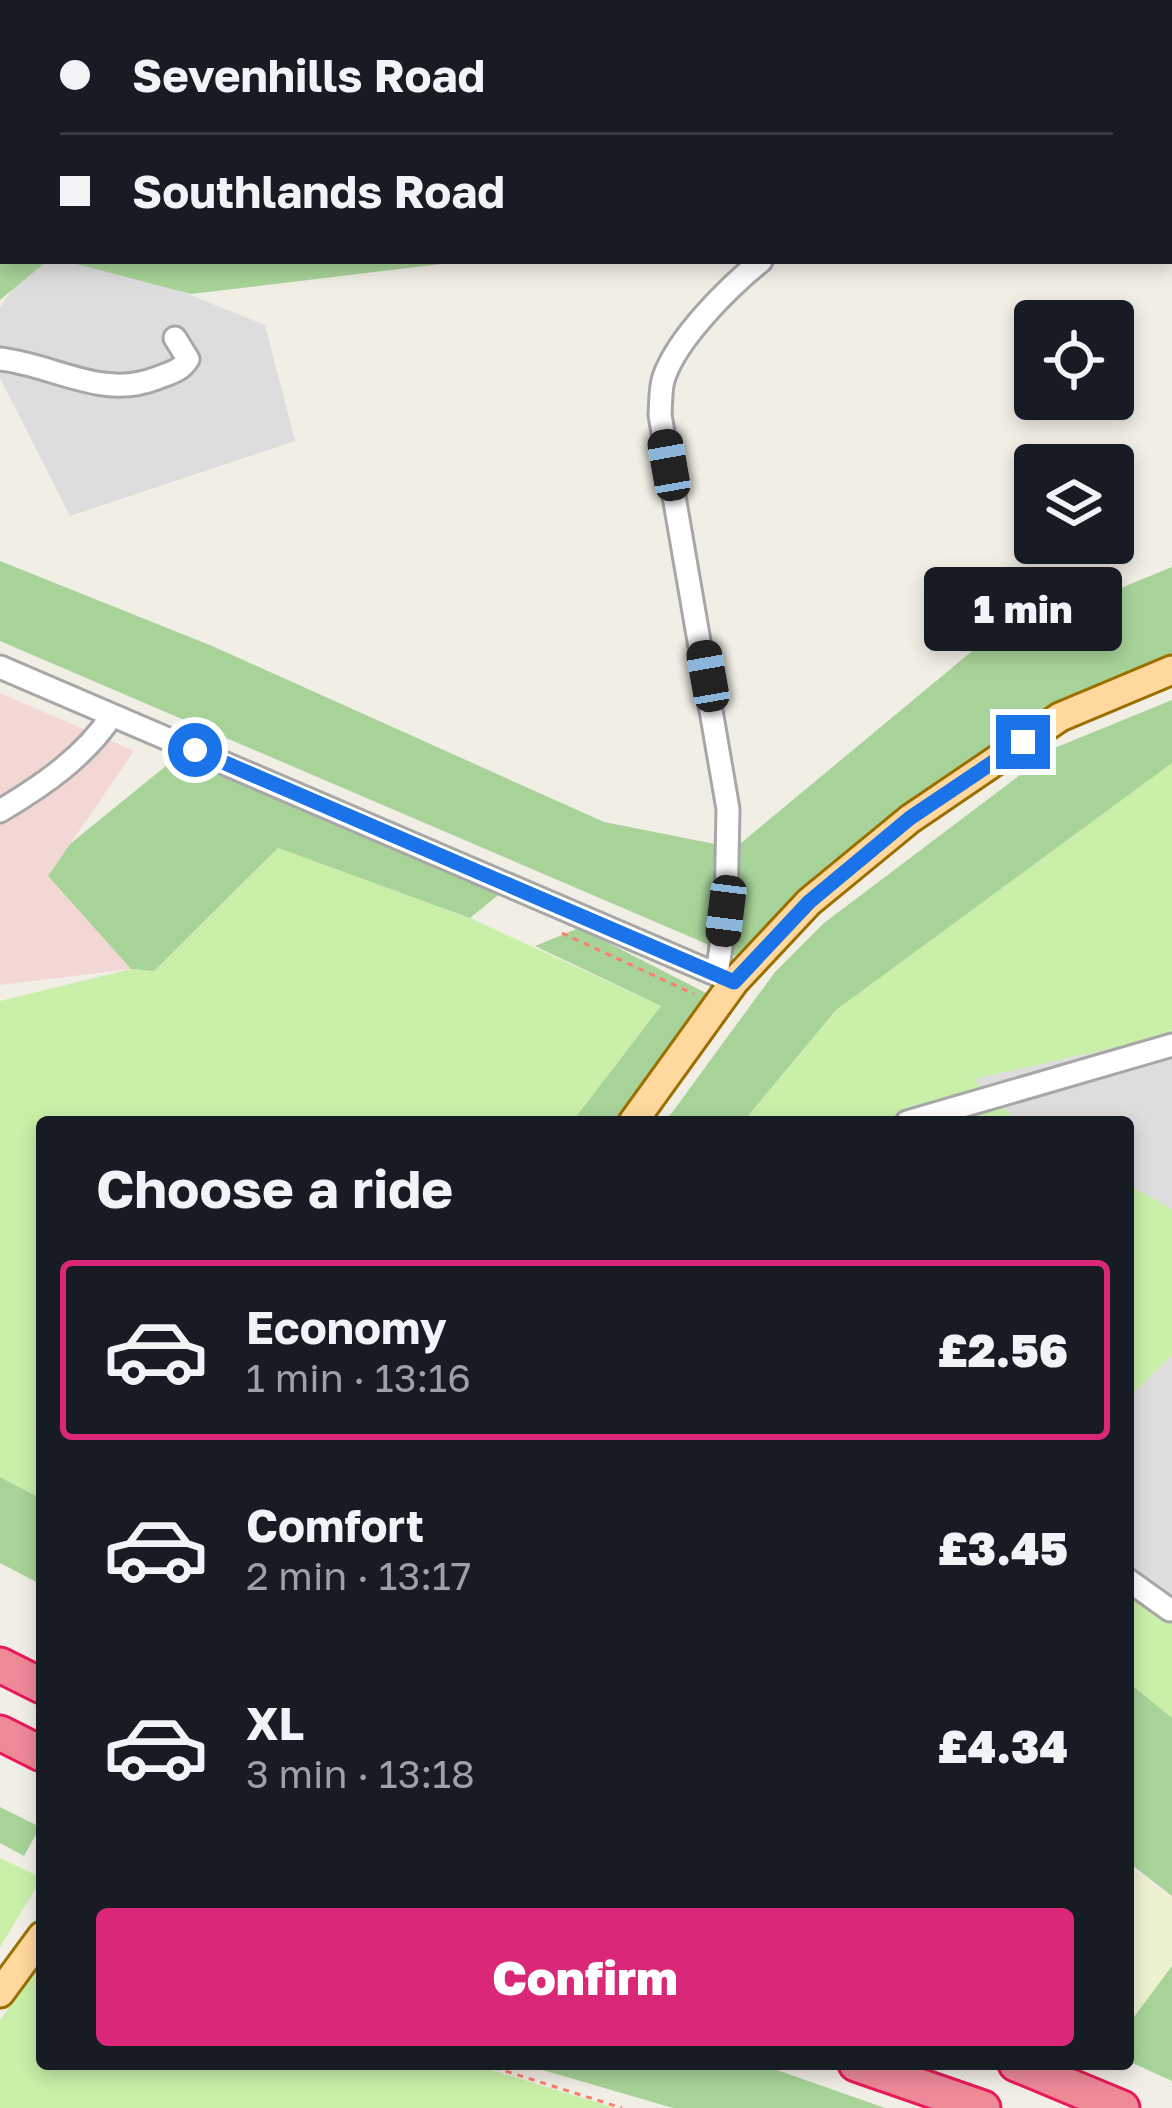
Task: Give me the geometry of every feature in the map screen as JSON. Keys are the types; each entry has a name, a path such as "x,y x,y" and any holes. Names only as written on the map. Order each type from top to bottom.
{"highway":[{"path":"0,1733 36,1751"},
{"path":"873,2070 983,2108"},
{"path":"1030,2070 1122,2108"}],"main road":[{"path":"640,1116 726,978 809,902 910,818 1060,717 1172,670"},
{"path":"0,1993 36,1944"}],"street":[{"path":"0,667 726,978 728,809 660,415 664,377 685,343 730,286 757,264"},
{"path":"0,359 98,385 136,386 183,368 188,359 175,338"},
{"path":"0,811 98,738 112,715"},
{"path":"928,1116 1172,1046"},
{"path":"1134,1584 1170,1610"}],"path":[{"path":"566,910 562,936 703,998"},
{"path":"502,2070 622,2108"}],"shaded area":[{"path":"31,264 113,264 265,325 295,441 70,516 0,378 0,307"},
{"path":"0,693 134,751 48,876 131,969 0,985"},
{"path":"1172,1035 1172,1209 1134,1188 1134,1116 1012,1116 972,1079"},
{"path":"1172,1355 1172,1623 1134,1598 1134,1393"}],"green space":[{"path":"0,264 43,264 0,300"},
{"path":"76,264 441,264 191,294"},
{"path":"0,561 212,646 604,822 735,848 977,647 1172,567 1172,657 1064,700 1008,731 890,822 735,956 0,641"},
{"path":"1172,700 1172,763 836,1010 748,1116 669,1116 775,972 824,923 1057,747"},
{"path":"178,756 502,892 470,918 278,848 154,971 131,969 48,876 70,844"},
{"path":"1172,763 1172,1035 973,1079 1013,1116 748,1116 836,1010"},
{"path":"278,848 470,918 661,1006 577,1116 36,1116 36,1496 0,1477 0,1001 131,969 154,971"},
{"path":"579,928 710,995 621,1116 577,1116 661,1006 535,946"},
{"path":"1134,1188 1172,1209 1172,1355 1134,1393"},
{"path":"0,1477 36,1496 36,1582 0,1563"},
{"path":"1134,1598 1172,1623 1172,1718 1134,1687"},
{"path":"1134,1687 1172,1718 1172,1896 1134,1867"},
{"path":"0,1807 36,1825 24,1856 0,1843"},
{"path":"0,1858 36,1875 36,1888 0,1947"},
{"path":"1134,1871 1172,1898 1172,1966 1134,2017"},
{"path":"1172,1966 1172,2081 1134,2064 1134,2017"},
{"path":"36,1971 36,2070 492,2070 615,2108 0,2108 0,2020"},
{"path":"543,2070 777,2070 885,2108 673,2108"}],"route":[{"path":"195,750 734,982 809,902 910,818 1023,742"}]}
